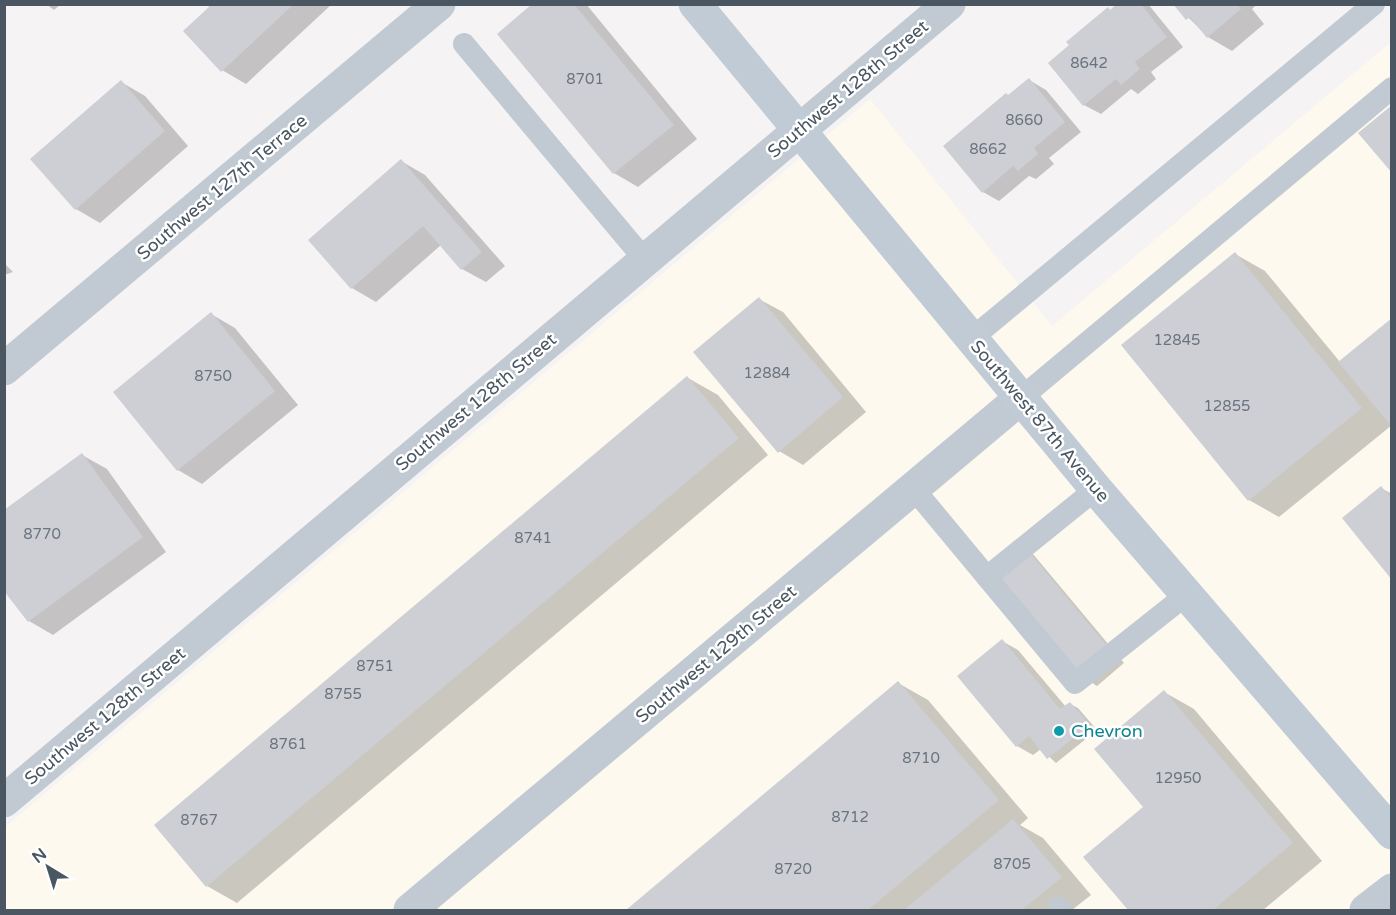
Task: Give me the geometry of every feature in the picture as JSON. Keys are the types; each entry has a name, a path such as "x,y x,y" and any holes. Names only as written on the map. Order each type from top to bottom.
{"main road":[{"name":"Southwest 87th Avenue","path":"695,4 797,131 1096,489 1392,833"}],"street":[{"name":"Southwest 127th Terrace","path":"4,369 439,4"},
{"name":"Southwest 128th Street","path":"4,801 949,4"},
{"name":"Southwest 129th Street","path":"410,910 1021,398"},
{"path":"1366,910 1392,890"}],"lane":[{"path":"971,339 1374,4"},
{"path":"464,44 645,260"},
{"path":"1021,398 1392,88"},
{"path":"913,488 1075,683 1186,595"},
{"path":"987,577 1096,489"}],"shaded area":[{"path":"1391,42 1391,910 5,910 4,828 870,99 1052,326"}],"building":[{"path":"207,4 294,4 221,72 183,31 209,7"},
{"path":"532,4 574,4 674,125 613,174 497,34"},
{"path":"1117,4 1141,4 1167,37 1135,62 1140,69 1121,85 1116,79 1083,106 1048,63 1069,45 1066,42 1108,7 1110,10"},
{"path":"1173,4 1237,4 1241,9 1207,38 1190,17 1186,20"},
{"path":"1029,78 1065,122 1034,148 1038,154 1018,171 1013,166 982,193 943,146 1006,93 1008,95"},
{"path":"121,80 165,131 75,210 30,159"},
{"path":"1392,105 1392,173 1358,133"},
{"path":"401,159 482,252 461,270 423,226 351,289 308,240"},
{"path":"1235,252 1362,408 1248,501 1121,345"},
{"path":"759,297 843,397 778,453 693,352"},
{"path":"211,312 275,391 177,471 113,392"},
{"path":"1392,318 1392,427 1338,362"},
{"path":"687,376 739,438 206,887 154,825"},
{"path":"82,453 143,537 28,622 4,591 4,510"},
{"path":"1381,486 1392,499 1392,580 1342,518"},
{"name":"Chevron","path":"1025,547 1117,658 1088,682 996,571"},
{"name":"Chevron","path":"1002,639 1060,709 1070,702 1090,725 1047,759 1029,736 1016,747 957,676"},
{"path":"898,681 999,800 868,910 626,910"},
{"path":"1164,690 1293,843 1213,910 1128,910 1083,857 1143,807 1094,749"},
{"path":"1013,819 1062,877 1022,910 904,910"}],"place":[{"name":"Chevron","path":"1059,731"}]}
